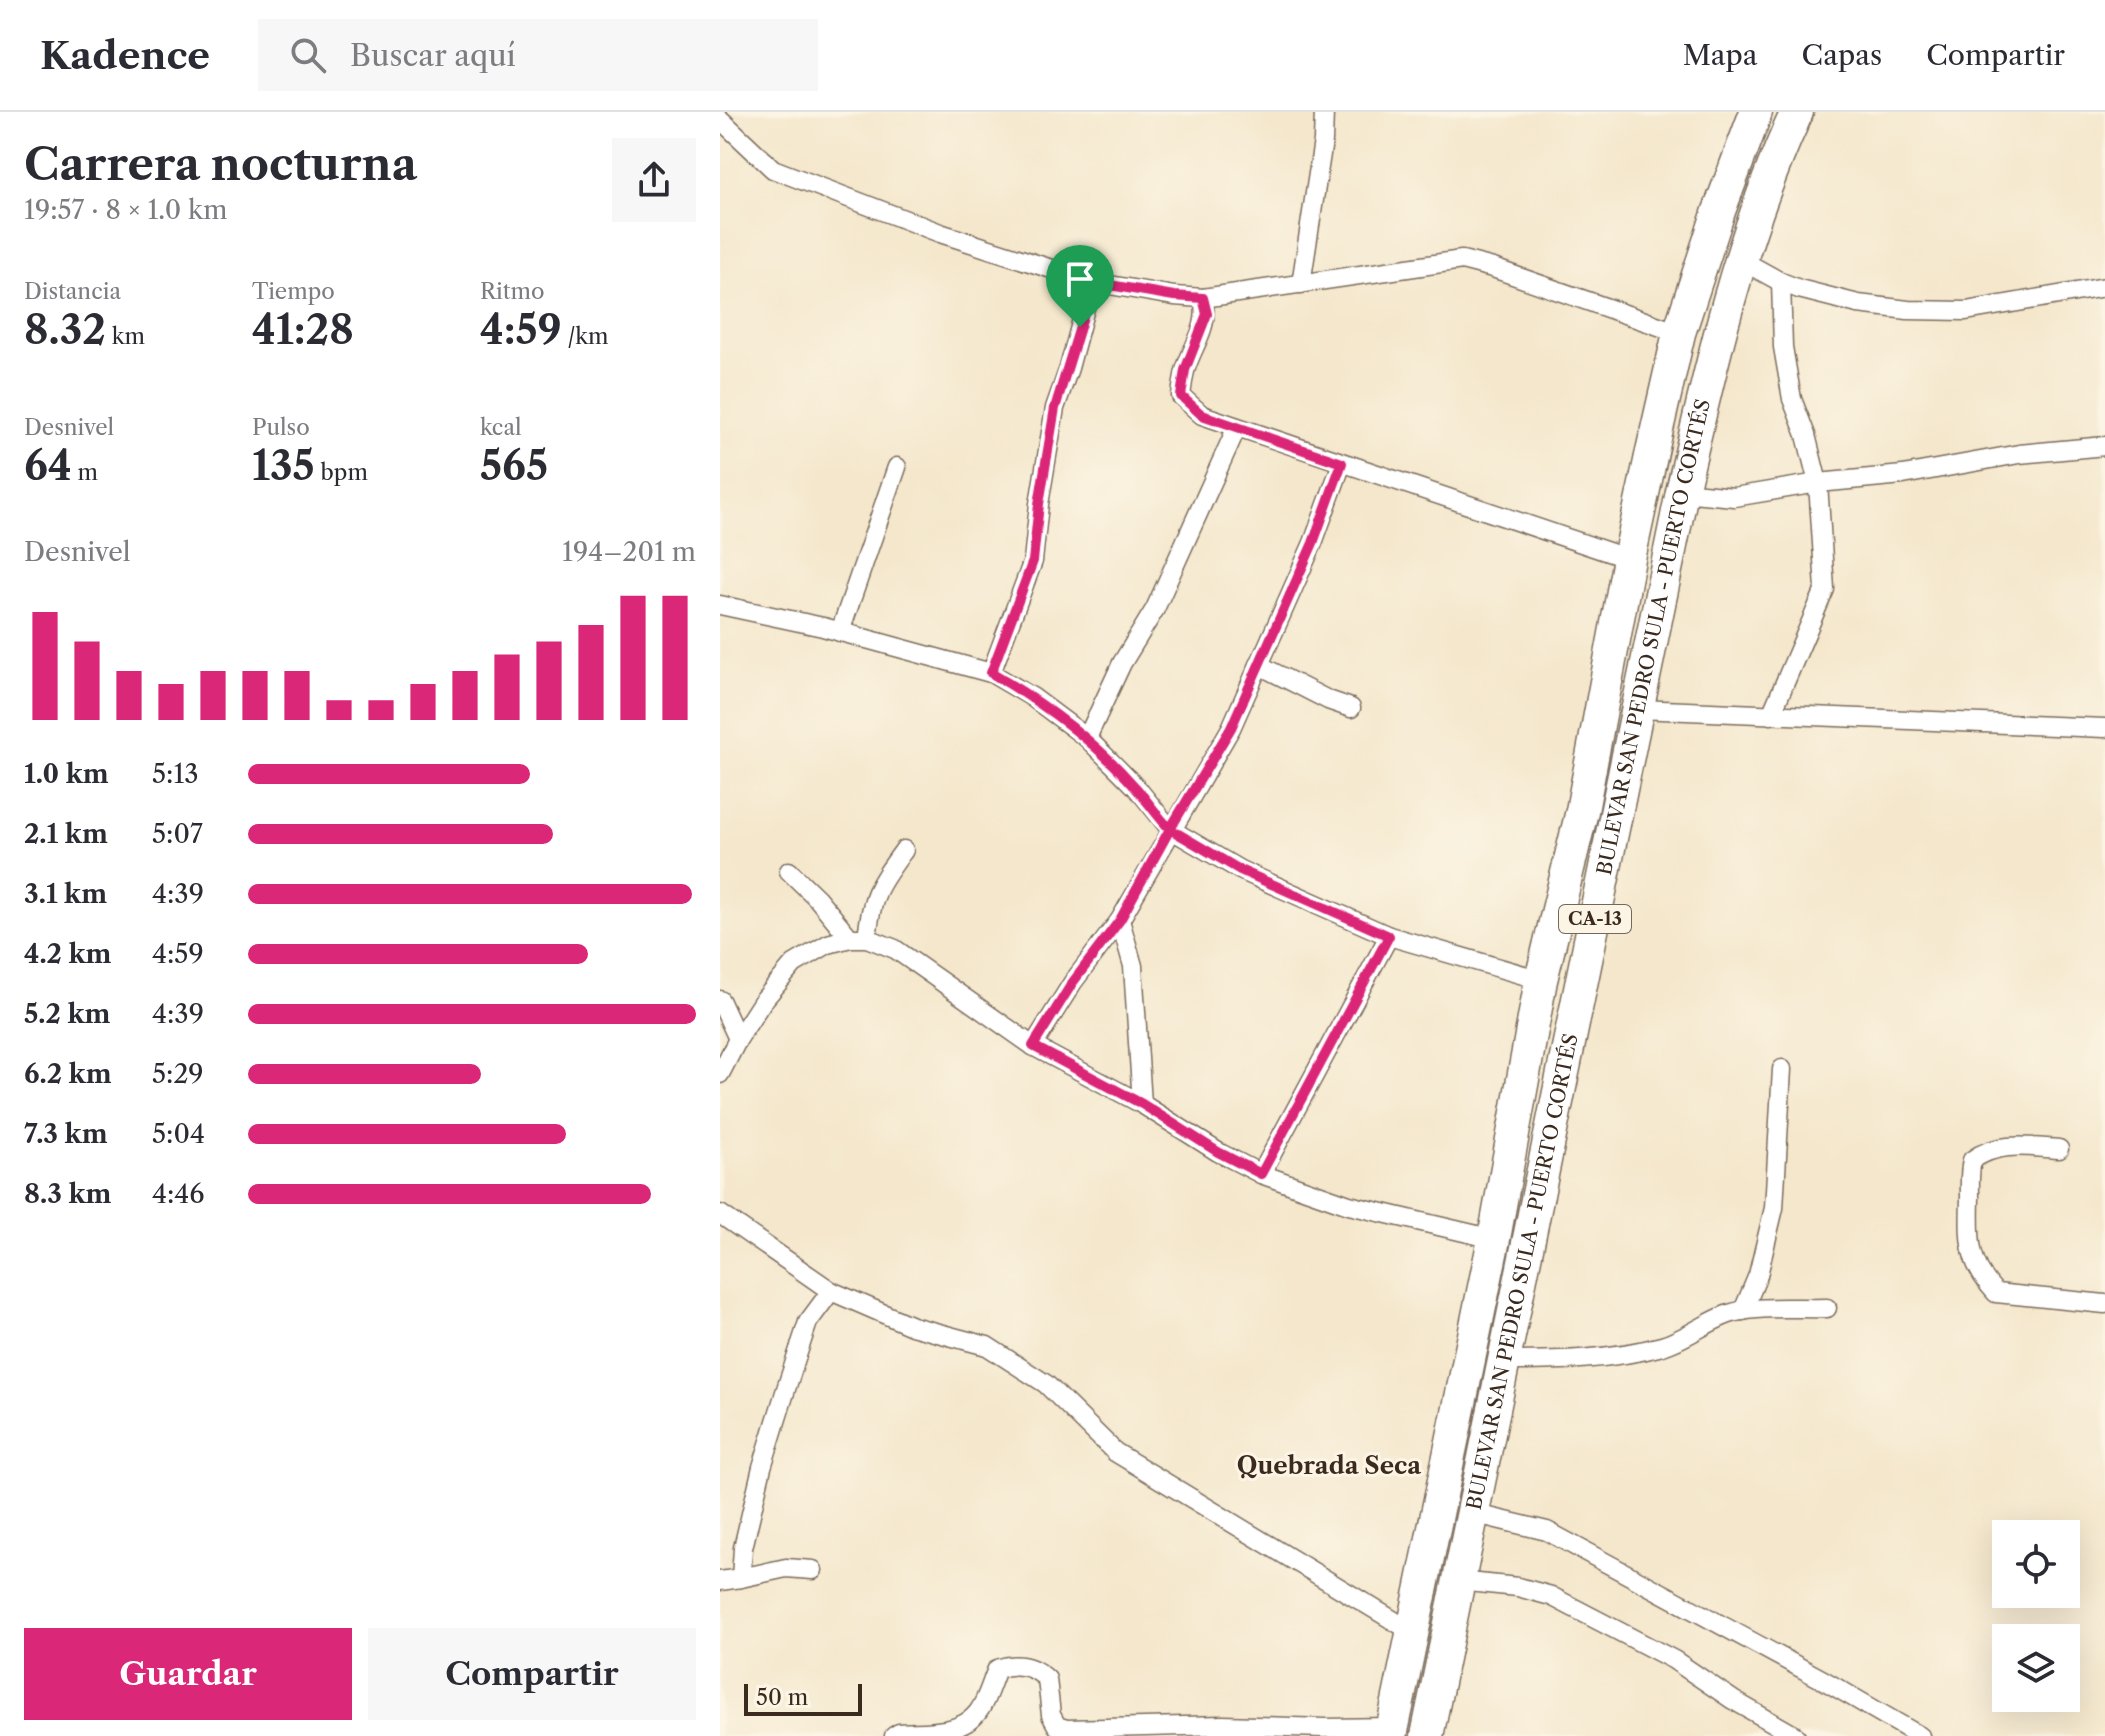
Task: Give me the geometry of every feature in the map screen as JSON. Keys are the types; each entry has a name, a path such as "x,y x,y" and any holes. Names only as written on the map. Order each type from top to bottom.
{"highway":[{"name":"BULEVAR SAN PEDRO SULA - PUERTO CORTÉS","path":"1392,1731 1494,1239 1541,980 1582,811 1629,559 1679,333 1756,112"},
{"name":"BULEVAR SAN PEDRO SULA - PUERTO CORTÉS","path":"1427,1736 1682,492 1711,367 1741,260 1797,112"}],"street":[{"path":"1301,284 1323,141 1324,112"},
{"path":"720,119 773,169 940,233 1092,282 1203,298 1462,260 1679,333"},
{"path":"1741,260 1781,282 1858,304 1908,310 1966,311 2105,287"},
{"path":"991,673 1033,561 1055,408 1092,282"},
{"path":"1771,715 1825,589 1818,483 1806,435 1792,399 1783,347 1781,282"},
{"path":"1203,298 1207,314 1185,370 1181,396 1202,415 1629,559"},
{"path":"1087,738 1122,663 1155,609 1237,427"},
{"path":"1682,492 1734,497 1818,483 1903,475 2019,454 2105,446"},
{"path":"1033,1046 1073,982 1120,920 1231,728 1313,543 1342,463"},
{"path":"840,632 897,467"},
{"path":"720,605 840,632 991,673 1032,697 1087,738 1137,788 1170,829 1240,870 1389,936 1541,980"},
{"path":"1259,665 1328,700 1351,708"},
{"path":"1638,709 2105,728"},
{"path":"858,938 879,883 904,850"},
{"path":"789,871 858,938 895,949 1033,1046 1142,1104 1218,1152 1261,1174 1349,1205 1494,1239"},
{"path":"1120,920 1133,966 1142,1104"},
{"path":"1261,1174 1389,936"},
{"path":"720,1074 762,1002 794,964 828,944 858,938"},
{"path":"720,1000 738,1039"},
{"path":"1743,1311 1758,1275 1774,1208 1782,1069"},
{"path":"2059,1149 2008,1146 1983,1152 1972,1160 1969,1239 1973,1259 1984,1280 1996,1293 2105,1304"},
{"path":"720,1214 831,1291 912,1326 987,1346 1046,1384 1115,1452 1414,1633"},
{"path":"741,1578 746,1534 786,1389 808,1322 831,1291"},
{"path":"1504,1361 1570,1361 1663,1346 1743,1311 1827,1308"},
{"path":"1472,1513 1547,1531 1920,1736"},
{"path":"720,1581 786,1568 813,1570"},
{"path":"1458,1581 1518,1587 1551,1596 1674,1660 1733,1700 1796,1736"},
{"path":"894,1736 966,1724 979,1710 997,1669 1010,1664 1039,1672 1047,1679 1051,1715 1057,1726 1067,1729 1223,1725 1392,1731"}],"district":[{"name":"Quebrada Seca","path":"1329,1465"}],"route":[{"path":"1080,327 1055,408 1033,561 991,673 1032,697 1087,738 1137,788 1154,813 1170,829 1120,920 1073,982 1033,1046 1142,1104 1218,1152 1261,1174 1389,936 1240,870 1170,829 1231,728 1313,543 1342,463 1202,415 1181,396 1185,370 1207,314 1203,298 1092,282 1080,327"}]}
